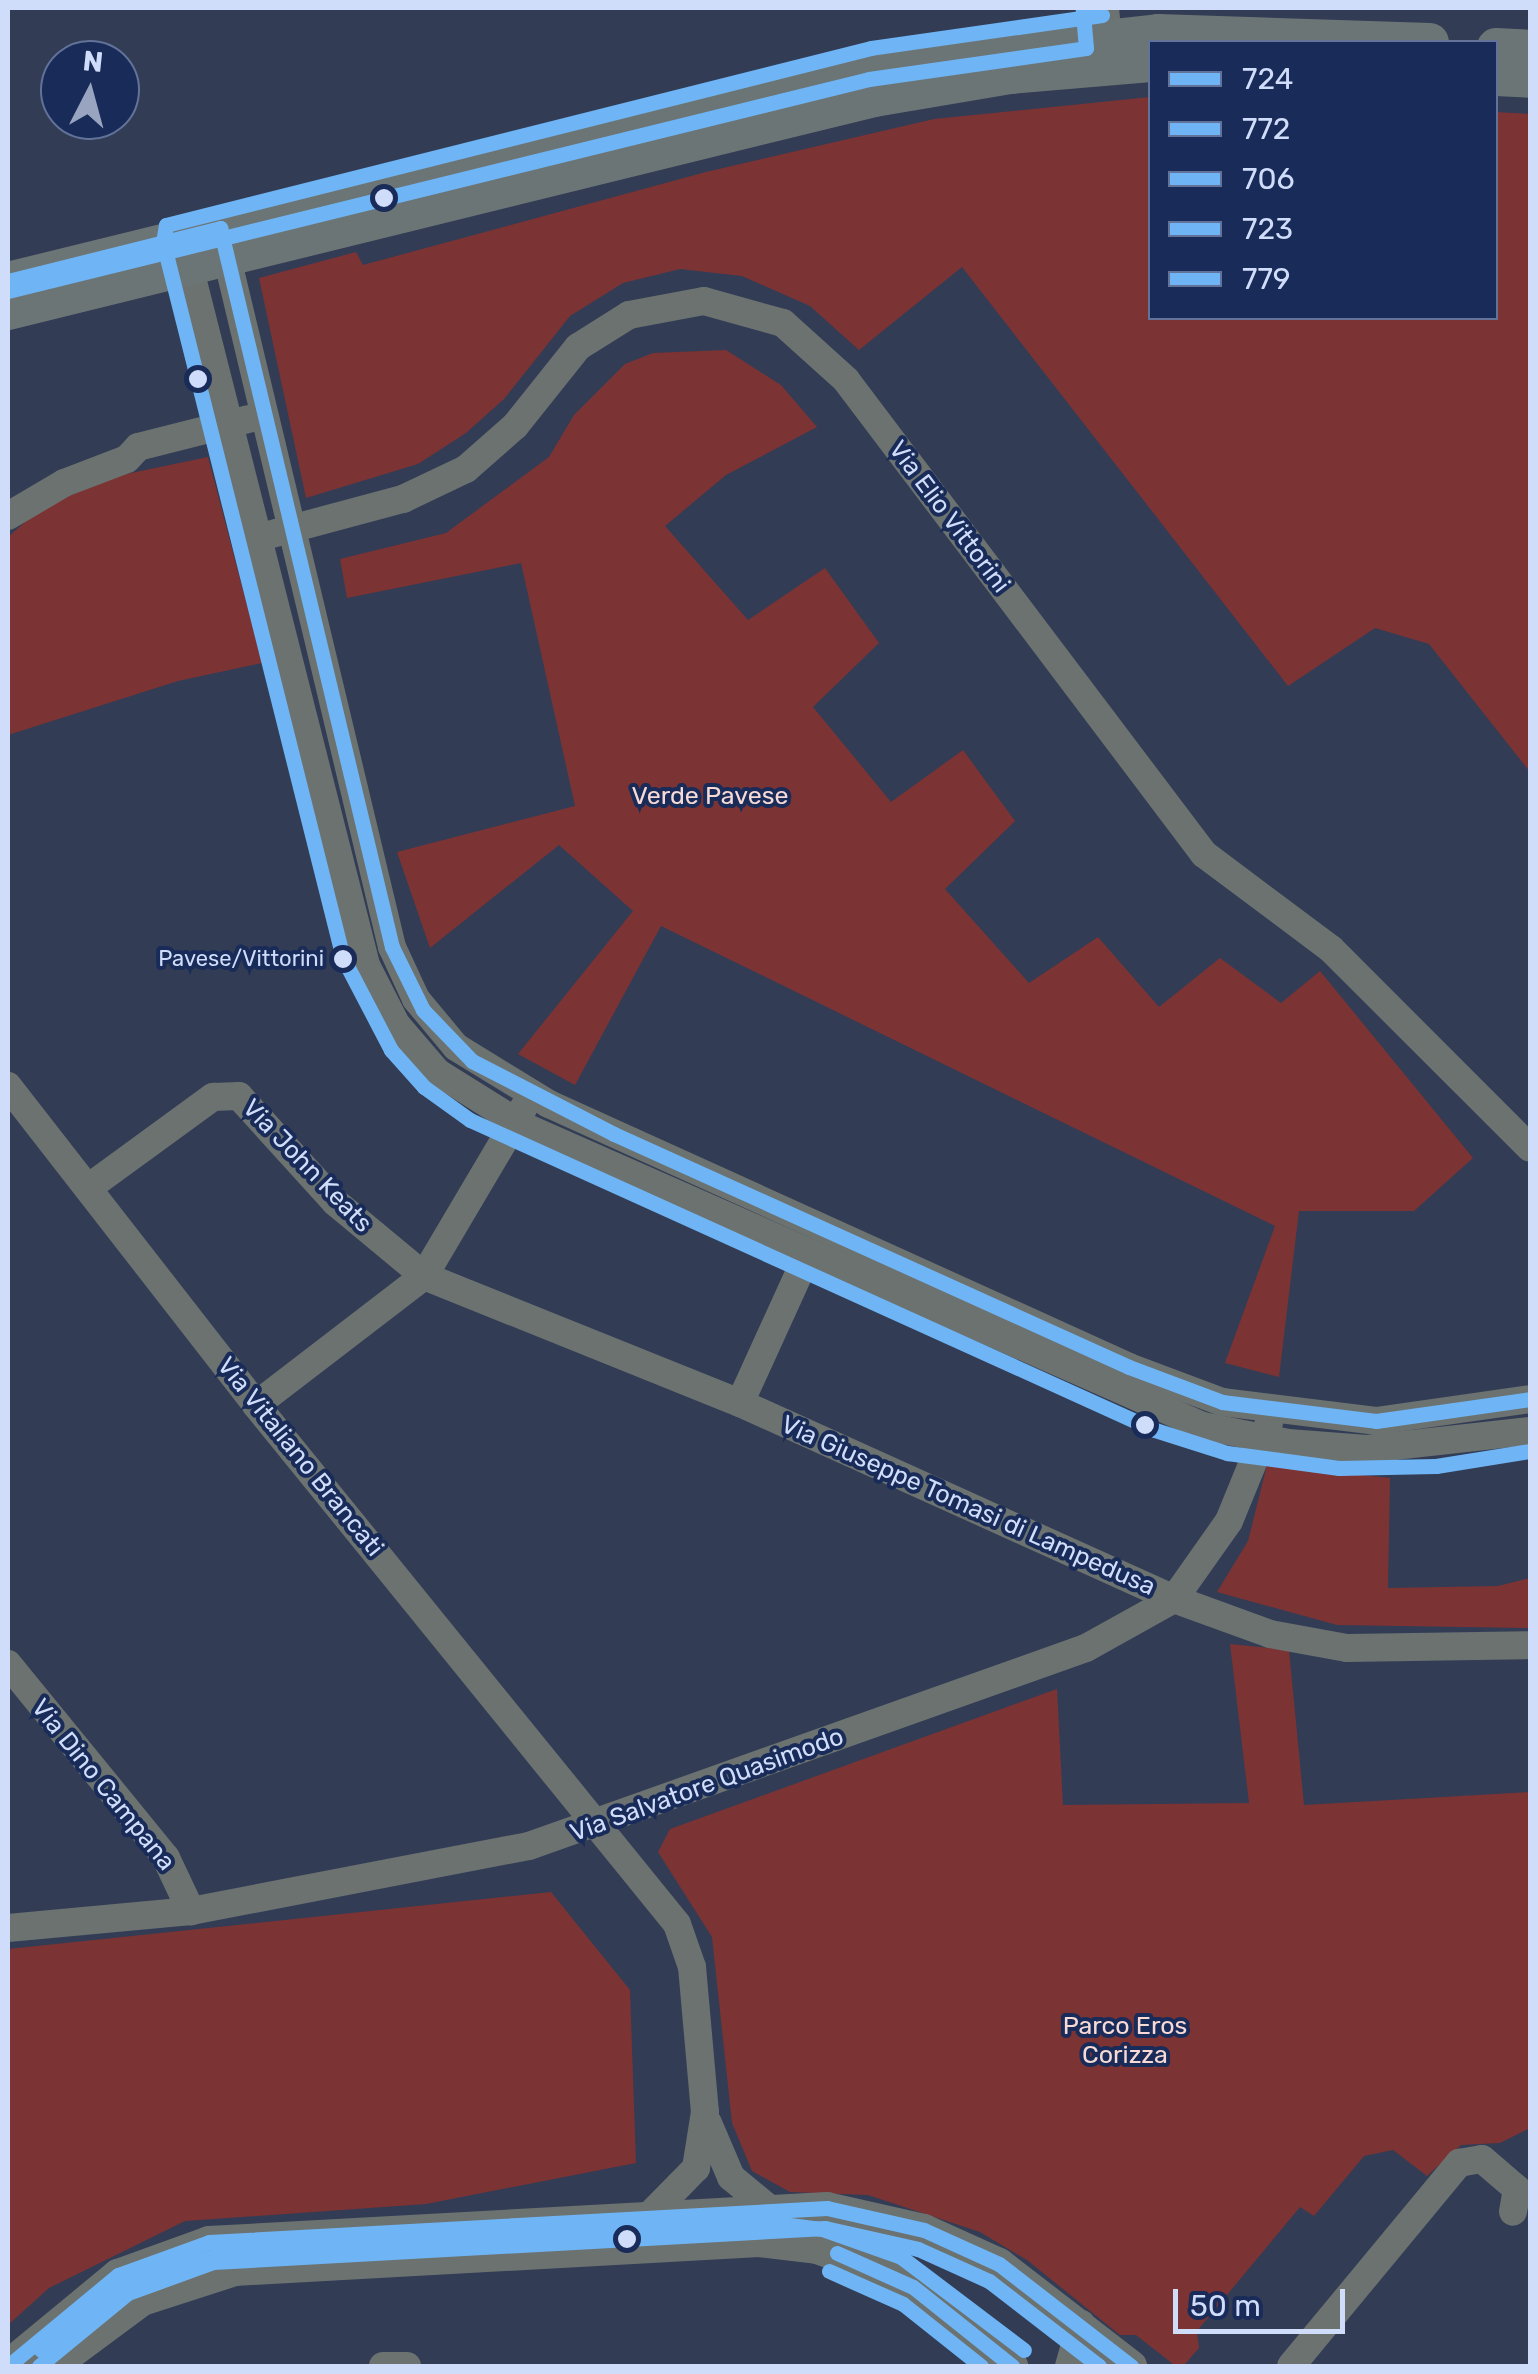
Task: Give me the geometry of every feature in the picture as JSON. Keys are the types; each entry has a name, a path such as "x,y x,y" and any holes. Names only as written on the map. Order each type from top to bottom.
{"main road":[{"path":"8,281 186,253 874,98 1105,36 1266,32 1397,40"},
{"path":"1105,36 1148,62"},
{"path":"1498,47 1530,49"},
{"path":"1498,77 1530,79"},
{"path":"8,311 186,253"}],"street":[{"path":"224,244 290,530 400,968 423,1010 456,1047 530,1095 1268,1426 1417,1420 1530,1400"},
{"path":"186,253 374,984 396,1024 437,1072 516,1122 1163,1412 1400,1448 1530,1431"},
{"name":"Via Elio Vittorini","path":"259,538 404,499 466,469 515,426 578,347 630,315 704,301 784,323 846,380 1204,854 1331,949 1530,1148"},
{"path":"8,516 64,482 127,459 138,448 265,415"},
{"name":"Via Vitaliano Brancati","path":"8,1086 256,1405 668,1910 687,1946 705,2112"},
{"path":"256,1405 424,1276 530,1095"},
{"name":"Via John Keats","path":"88,1188 212,1097 239,1096 336,1202 424,1276"},
{"path":"740,1403 808,1254"},
{"path":"870,1282 882,1254"},
{"name":"Via Giuseppe Tomasi di Lampedusa","path":"424,1276 740,1403 1174,1599 1270,1634 1347,1648 1530,1645"},
{"name":"Via Salvatore Quasimodo","path":"8,1928 191,1911 446,1866 598,1823 1086,1648 1174,1599 1221,1534 1268,1426"},
{"name":"Via Dino Campana","path":"8,1664 166,1858 191,1911"},
{"path":"705,2112 731,2177 772,2211"},
{"path":"650,2216 696,2168 705,2112"},
{"path":"1291,2366 1459,2163 1477,2158 1519,2192 1513,2212"},
{"path":"8,2366 106,2282 190,2246 260,2235 840,2208 924,2230 999,2264 1082,2324 1131,2366"},
{"path":"53,2366 142,2300 235,2270 759,2241 817,2248 892,2275 1012,2366"},
{"path":"1069,2366 1082,2324"},
{"path":"383,2366 407,2366"}],"green space":[{"path":"1148,97 1148,320 1498,320 1498,112 1530,114 1530,772 1429,644 1375,628 1288,686 962,267 859,350 810,306 742,276 680,269 623,283 570,316 504,399 466,433 418,464 306,498 259,278 356,252 363,265 706,172 934,119"},
{"name":"Verde Pavese","path":"726,350 781,385 817,427 726,475 665,526 748,620 825,568 879,643 813,707 891,802 963,750 1015,821 945,889 1029,983 1098,937 1159,1007 1220,958 1281,1003 1320,971 1473,1158 1414,1211 1299,1211 1279,1377 1225,1363 1275,1226 661,926 575,1085 518,1054 633,911 559,845 430,948 397,852 575,806 521,563 347,598 340,559 446,533 549,457 574,415 625,364 653,353"},
{"path":"208,457 262,663 178,681 8,735 8,537 40,509 112,477"},
{"path":"1267,1465 1390,1478 1388,1588 1498,1586 1530,1578 1530,1628 1337,1625 1217,1592 1248,1541"},
{"name":"Parco Eros Corizza","path":"1230,1644 1289,1650 1304,1805 1530,1792 1530,2128 1500,2143 1461,2145 1427,2176 1393,2150 1364,2156 1314,2216 1300,2207 1197,2331 1199,2348 1185,2364 1173,2364 1136,2335 1120,2335 1027,2260 980,2232 868,2195 790,2192 752,2171 732,2123 712,1937 658,1852 670,1829 1057,1689 1063,1805 1249,1803"},
{"path":"551,1892 630,1990 636,2163 426,2204 185,2221 49,2288 8,2325 8,1949"}],"transit line":[{"name":"706","path":"8,291 869,79 1086,48 1083,10"},
{"name":"772","path":"1102,15 871,48 166,225 163,242 343,958 391,1050 424,1087 470,1120 1155,1430 1227,1453 1339,1468 1436,1466 1530,1451"},
{"name":"724","path":"8,281 220,228 392,947 423,1010 472,1061 614,1134 1129,1367 1222,1402 1376,1421 1530,1399"},
{"name":"724","path":"8,2366 118,2275 209,2242 827,2208 924,2230 999,2264 1131,2366"},
{"name":"779","path":"41,2350 132,2283 232,2250 760,2221 822,2229 901,2257 1024,2350"},
{"name":"723","path":"39,2366 128,2293 213,2262 825,2228 918,2249 989,2281 1099,2366"},
{"name":"724","path":"837,2253 913,2287 1012,2366"},
{"name":"723","path":"829,2271 903,2304 981,2366"}],"place":[{"name":"Pavese/Vittorini","path":"343,959"}]}
